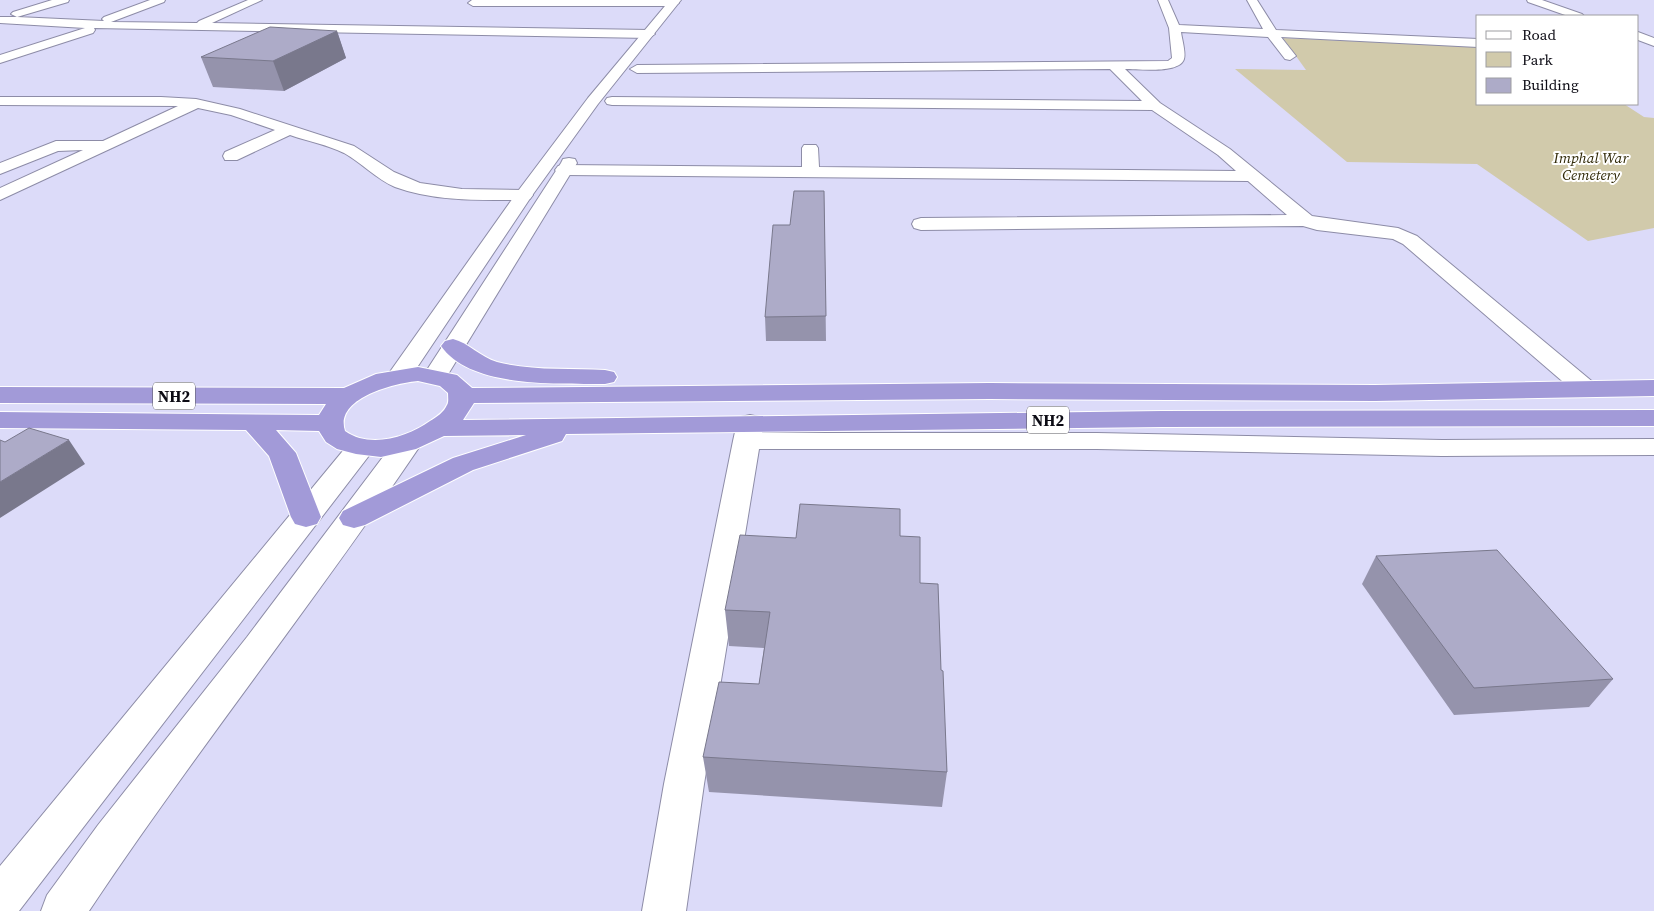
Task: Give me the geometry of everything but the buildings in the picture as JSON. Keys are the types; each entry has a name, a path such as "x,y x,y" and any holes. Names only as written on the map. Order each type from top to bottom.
{"highway":[{"path":"453,346 473,361 489,367 515,372 663,380 748,419"},
{"name":"NH2","path":"399,376 435,376 449,380 458,387 462,396 461,406 453,418 441,428 408,443 384,448 361,447 344,443 334,434 330,423 336,410 349,396 381,380 399,376"},
{"name":"NH2","path":"462,396 748,419 990,390 1375,393 1654,388"},
{"name":"NH2","path":"0,395 349,396"},
{"name":"NH2","path":"441,428 581,426 748,419 1654,418"},
{"name":"NH2","path":"0,420 330,423"},
{"path":"254,423 282,453 306,517"},
{"path":"354,518 463,464 581,426"}],"street":[{"path":"0,19 64,0"},
{"path":"0,59 99,25 160,0"},
{"path":"195,27 257,0"},
{"path":"637,69 1155,66 1176,62 1178,58 1175,28 1164,0"},
{"path":"1252,0 1272,34 1290,56"},
{"path":"1532,0 1575,15"},
{"path":"473,4 679,1"},
{"path":"399,376 524,196 593,101 647,43 679,1"},
{"path":"545,33 581,3"},
{"path":"0,19 99,25 545,33 647,43"},
{"path":"1175,28 1272,34 1476,42"},
{"path":"435,376 564,170 612,101 637,69 647,43"},
{"path":"1113,65 1155,106 1224,152 1305,220"},
{"path":"0,101 161,101 196,103 235,112 348,149 362,156 401,183 438,192 524,196"},
{"path":"612,101 1155,106"},
{"path":"0,113 26,102"},
{"path":"0,196 196,103"},
{"path":"231,156 288,130"},
{"path":"0,168 56,146 108,144"},
{"path":"810,148 811,173"},
{"path":"564,170 1252,176"},
{"path":"920,224 1305,220 1317,224 1398,234 1410,240 1584,388"},
{"path":"664,911 684,784 748,419 1097,441 1442,448 1654,447"},
{"path":"63,911 113,838 259,647 408,443"},
{"path":"0,900 361,447"}],"green space":[{"name":"Imphal War Cemetery","path":"1283,38 1476,47 1476,105 1626,105 1644,117 1654,118 1654,228 1588,241 1477,164 1347,162 1235,69 1306,70"}]}
